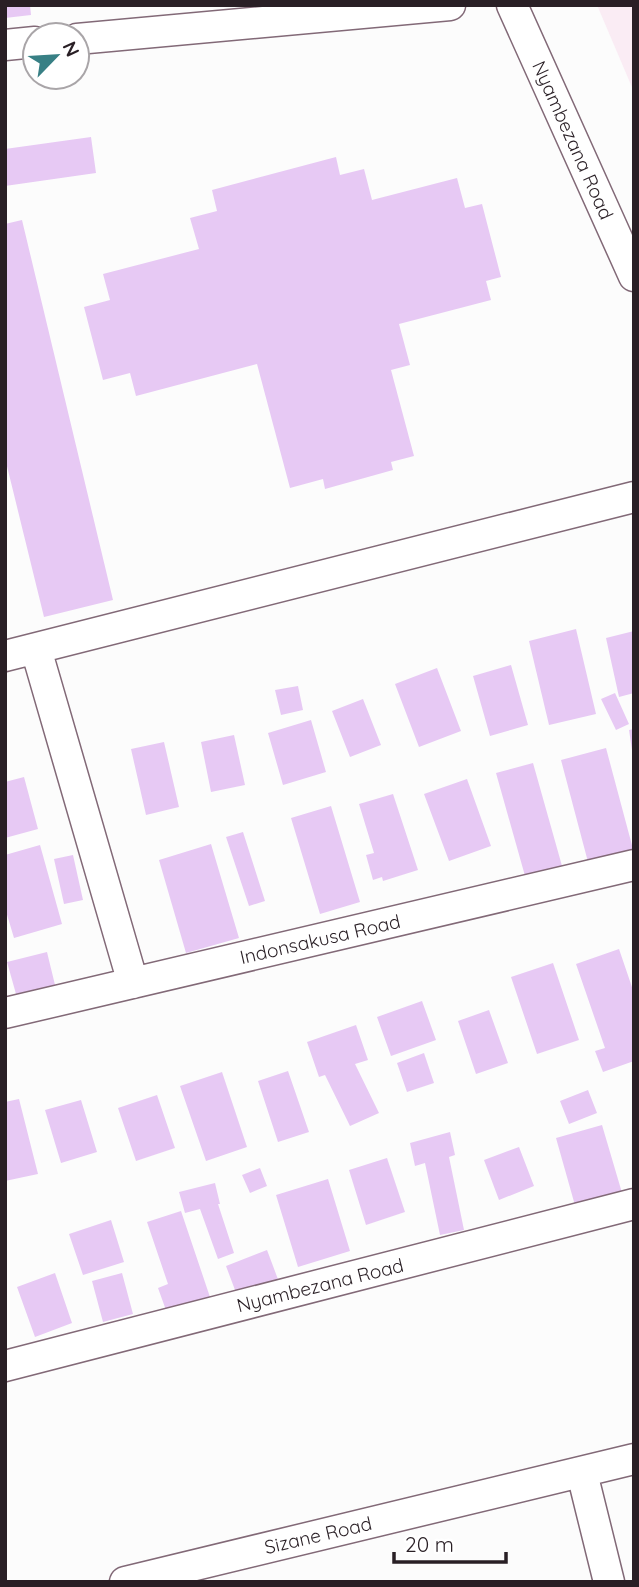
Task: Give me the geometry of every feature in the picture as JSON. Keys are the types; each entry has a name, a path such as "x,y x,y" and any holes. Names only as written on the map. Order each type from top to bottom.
{"street":[{"path":"91,37 450,5"},
{"name":"Nyambezana Road","path":"512,5 634,275"},
{"path":"5,656 634,497"},
{"path":"36,649 133,983"},
{"name":"Indonsakusa Road","path":"5,1013 634,865"},
{"name":"Nyambezana Road","path":"5,1366 634,1204"},
{"name":"Sizane Road","path":"125,1582 634,1459"},
{"path":"582,1473 609,1582"}],"shaded area":[{"path":"597,5 634,5 634,92"}],"building":[{"path":"5,5 30,5 31,15 5,18"},
{"path":"91,137 96,173 5,186 5,149"},
{"path":"336,157 340,175 364,169 372,200 457,178 465,208 482,204 501,277 486,281 491,300 399,324 410,365 391,370 414,456 391,462 393,470 325,489 323,479 290,488 257,364 136,396 130,373 103,380 84,307 110,300 103,274 199,249 190,218 217,211 212,190"},
{"path":"22,220 113,600 44,617 5,458 5,224"},
{"path":"576,629 596,714 549,725 529,641"},
{"path":"634,631 634,693 619,697 606,638"},
{"path":"511,665 528,725 490,736 473,676"},
{"path":"437,668 461,731 419,747 395,684"},
{"path":"298,686 303,710 281,715 275,690"},
{"path":"615,693 629,724 616,730 601,699"},
{"path":"363,699 381,745 350,757 332,711"},
{"path":"311,720 326,772 283,785 268,733"},
{"path":"634,729 634,750 632,750 629,730"},
{"path":"234,735 245,785 211,792 201,742"},
{"path":"164,742 179,807 146,815 131,749"},
{"path":"606,748 633,849 588,862 561,760"},
{"path":"533,763 564,873 527,883 496,773"},
{"path":"24,777 38,829 5,838 5,782"},
{"path":"467,779 491,846 449,861 424,794"},
{"path":"393,794 418,870 383,881 382,877 373,880 366,855 374,853 359,804"},
{"path":"331,806 360,902 320,914 291,818"},
{"path":"243,832 265,901 249,906 226,837"},
{"path":"211,844 239,938 186,953 159,860"},
{"path":"40,845 62,924 14,938 5,908 5,855"},
{"path":"73,855 83,900 64,904 54,859"},
{"path":"619,949 634,993 634,1061 603,1072 595,1051 605,1048 576,964"},
{"path":"47,952 55,985 16,994 7,962"},
{"path":"553,963 579,1040 537,1054 511,977"},
{"path":"422,1001 436,1040 391,1056 377,1017"},
{"path":"489,1010 508,1063 476,1074 458,1021"},
{"path":"356,1025 368,1060 355,1064 379,1113 350,1126 325,1075 319,1077 307,1042"},
{"path":"424,1053 434,1083 407,1092 397,1063"},
{"path":"288,1071 309,1132 278,1142 258,1081"},
{"path":"222,1072 247,1147 206,1161 180,1086"},
{"path":"588,1090 597,1113 569,1124 560,1101"},
{"path":"157,1095 175,1148 136,1161 118,1108"},
{"path":"19,1099 38,1174 5,1181 5,1102"},
{"path":"81,1100 97,1152 61,1163 45,1110"},
{"path":"602,1125 625,1203 578,1216 556,1138"},
{"path":"450,1132 455,1155 449,1157 464,1230 440,1235 425,1163 415,1166 410,1143"},
{"path":"519,1147 534,1186 499,1200 484,1160"},
{"path":"387,1158 405,1212 366,1225 349,1170"},
{"path":"260,1168 267,1186 250,1193 242,1175"},
{"path":"328,1179 350,1251 298,1267 276,1195"},
{"path":"215,1183 218,1204 234,1253 218,1259 200,1209 185,1213 179,1192"},
{"path":"181,1211 212,1303 167,1313 158,1288 168,1284 147,1222"},
{"path":"111,1220 124,1262 83,1275 69,1234"},
{"path":"267,1250 279,1282 238,1298 226,1266"},
{"path":"55,1273 72,1323 35,1337 17,1287"},
{"path":"122,1273 133,1314 103,1322 92,1281"}]}
